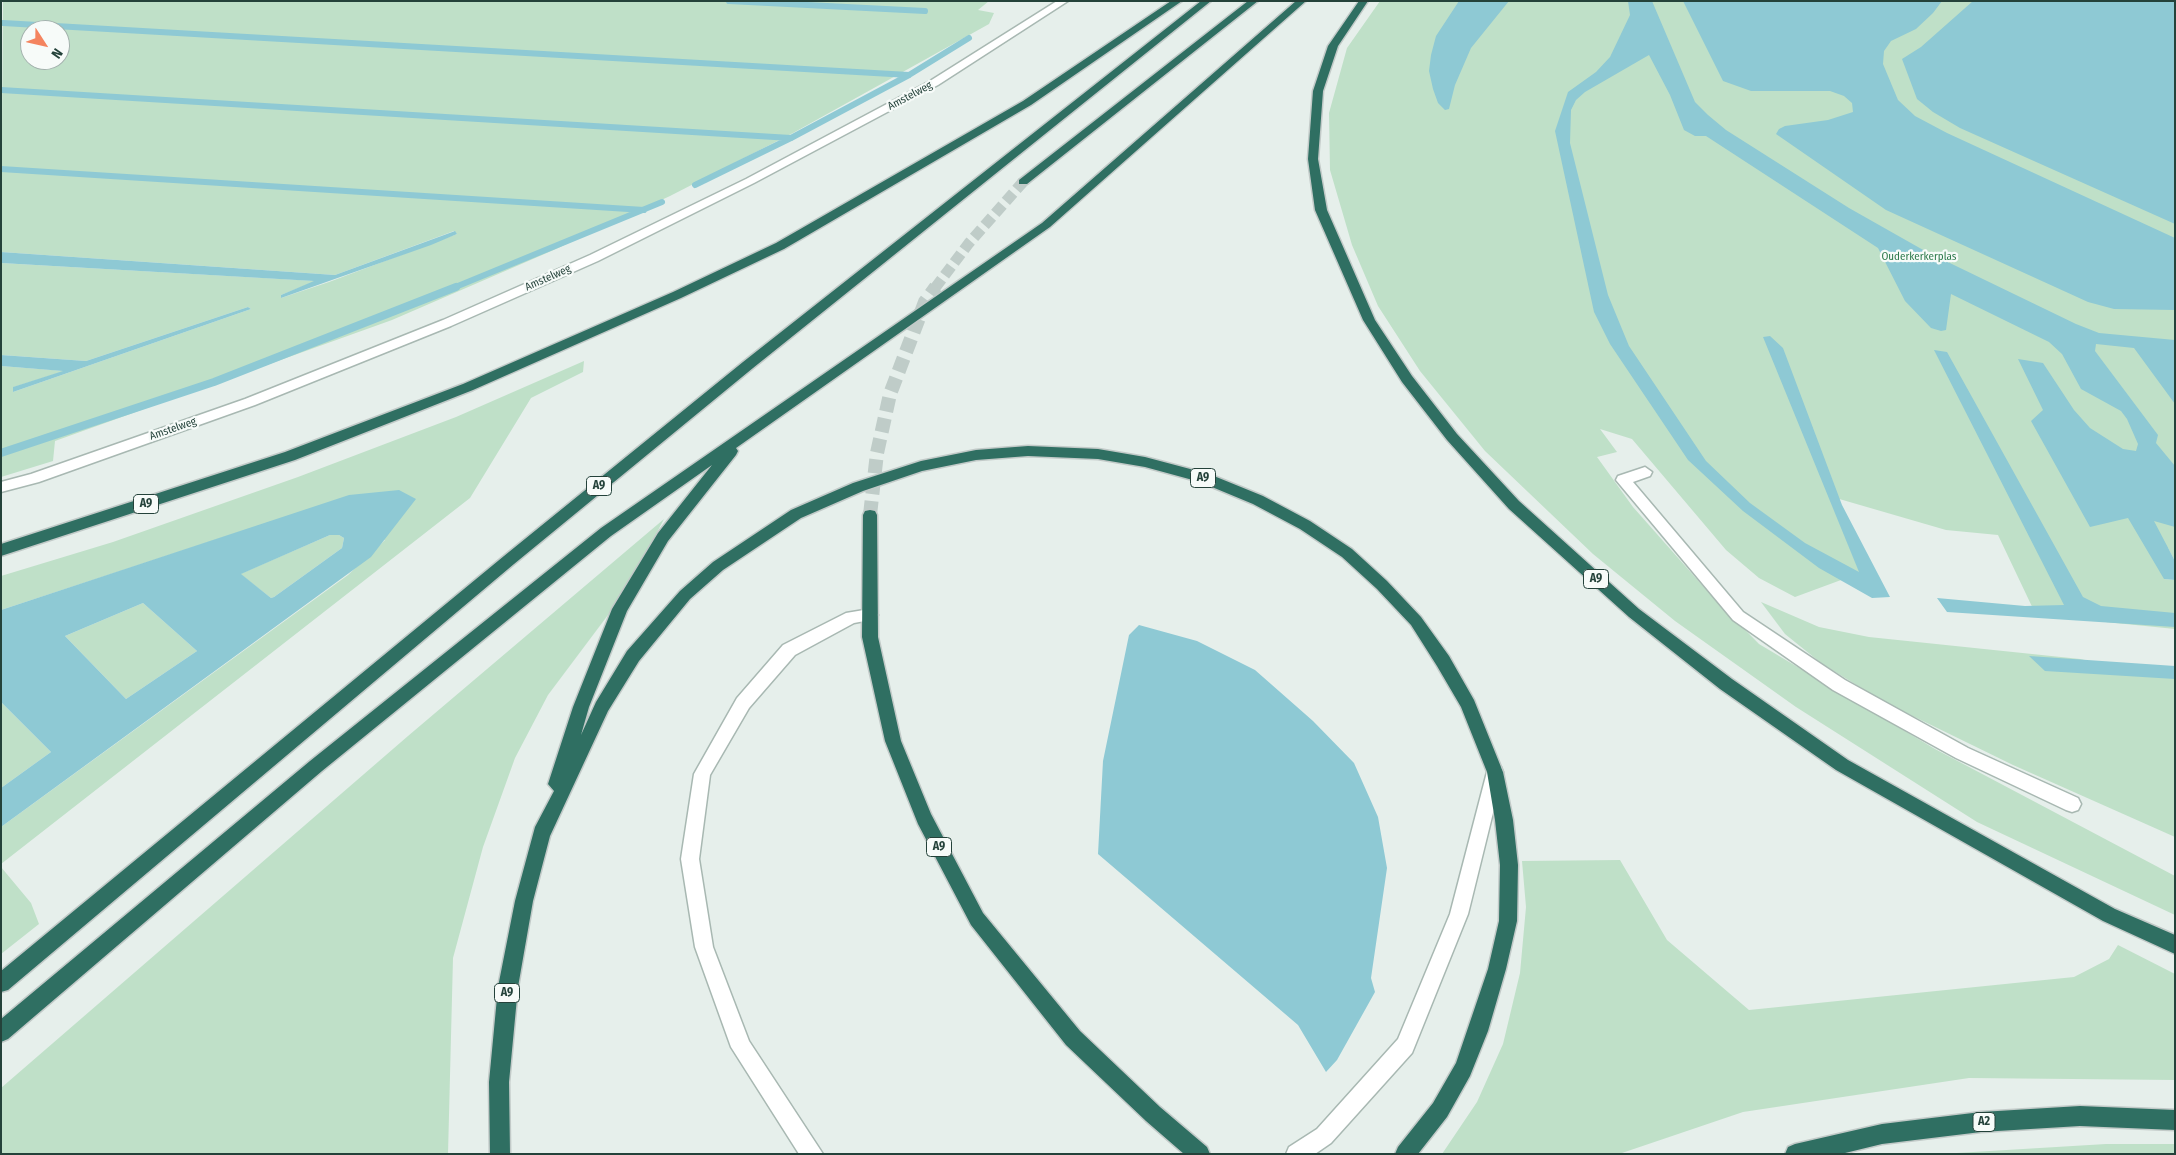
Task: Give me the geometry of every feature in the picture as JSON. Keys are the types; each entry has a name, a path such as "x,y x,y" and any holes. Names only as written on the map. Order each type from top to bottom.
{"highway":[{"name":"A9","path":"1,550 290,456 468,387 677,295 780,246 925,164 1027,102 1178,1"},
{"name":"A9","path":"1,983 732,377 1207,1"},
{"path":"1023,182 1254,1"},
{"name":"A9","path":"1,1032 316,766 606,532 1046,226 1302,1"},
{"name":"A9","path":"1364,1 1332,46 1318,91 1313,159 1321,210 1369,320 1407,379 1452,438 1514,505 1634,613 1734,690 1842,765 2109,915 2175,945"},
{"name":"A9","path":"500,1154 499,1082 508,987 524,900 581,707 620,609 663,537 742,437"},
{"name":"A9","path":"542,835 602,708 634,656 686,595 718,566 796,514 858,487 920,466 976,455 1028,451 1098,454 1145,462 1204,478 1258,500 1305,525 1347,553 1382,584 1416,621 1443,661 1468,705 1495,772 1504,820 1509,865 1508,921 1500,959 1478,1031 1462,1069 1440,1110 1405,1154"},
{"name":"A9","path":"870,515 870,636 893,741 924,818 977,919 1073,1038 1153,1114 1200,1154"},
{"name":"A2","path":"1795,1154 1882,1134 1981,1122 2080,1116 2175,1120"}],"street":[{"name":"Amstelweg","path":"1,487 34,478 250,402 447,323 594,258 750,182 934,83 1064,1"},
{"path":"1645,472 1623,480 1738,616 1839,685 1962,753 2072,804"},
{"path":"813,1154 801,1140 741,1047 704,947 690,858 702,774 743,703 789,650 852,617 870,615"},
{"path":"1296,1154 1324,1136 1406,1046 1459,914 1495,772"}],"green space":[{"path":"3,1 989,1 978,10 994,13 989,24 793,133 670,196 556,249 392,320 55,441 53,461 1,477 1,366 65,371 14,387 13,392 251,309 248,307 86,361 1,355 1,263 316,281 281,295 281,298 457,234 454,231 335,275 1,252"},
{"name":"Ouderkerkerplas","path":"1380,1 2175,1 2175,561 2168,548 2164,579 2175,580 2175,629 2036,615 1998,535 1946,530 1829,496 1860,573 1795,597 1759,578 1726,550 1632,439 1600,429 1617,452 1597,457 1633,507 1710,594 1759,644 1935,749 2175,876 2175,915 1977,822 1796,707 1675,621 1593,554 1485,451 1420,371 1378,306 1352,245 1330,170 1329,113 1347,48"},
{"path":"584,361 583,372 531,398 470,498 1,864 1,827 348,575 385,540 279,519 1,610 1,576 113,542 298,477 456,417"},
{"path":"664,519 626,591 548,695 515,758 483,847 453,958 448,1154 1,1154 1,1088 408,736"},
{"path":"330,535 339,535 344,538 342,548 274,597 271,598 240,574"},
{"path":"1761,602 1819,627 1869,637 2080,659 2175,678 2175,837 2013,765 1884,702 1821,663 1785,634"},
{"path":"143,603 197,651 126,699 65,636"},
{"path":"1,702 51,752 1,788"},
{"path":"1620,860 1667,940 1749,1010 2074,977 2109,959 2118,945 2175,974 2175,1080 1969,1078 1743,1112 1619,1154 1442,1154 1477,1102 1503,1044 1520,973 1526,907 1522,861"},
{"path":"1,867 31,903 39,924 1,954"},
{"path":"2106,1144 2175,1144 2175,1154 1940,1154"}],"water":[{"path":"1459,1 1509,1 1471,48 1455,85 1449,109 1445,110 1438,103 1433,89 1429,71 1431,55 1436,36"},
{"path":"1628,1 1652,1 1695,102 1708,115 1726,130 1849,208 1925,251 2076,324 2099,333 2175,340 2175,404 2134,348 2096,344 2095,351 2158,435 2156,443 2175,466 2175,527 2154,521 2175,561 2175,580 2164,579 2128,518 2090,527 2031,421 2043,410 2018,359 2043,363 2074,410 2090,428 2123,449 2136,451 2138,444 2127,419 2121,411 2081,389 2062,354 2049,342 1951,294 1946,330 1941,331 1931,328 1905,301 1878,248 1706,136 1695,136 1684,130 1670,95 1649,55 1585,92 1576,100 1571,110 1570,143 1608,295 1629,346 1706,461 1750,503 1805,543 1859,572 1763,337 1770,336 1783,348 1842,505 1890,597 1872,598 1819,568 1743,511 1688,460 1610,344 1594,312 1555,131 1568,92 1596,72 1610,57 1630,15"},
{"name":"Ouderkerkerplas","path":"1683,1 1942,1 1933,13 1916,29 1891,41 1884,51 1883,64 1898,100 1915,116 1947,133 2175,238 2175,310 2114,309 2088,302 1886,210 1776,134 1779,129 1785,126 1828,120 1853,112 1852,103 1844,96 1830,91 1751,91 1723,81"},
{"path":"1973,1 2175,1 2175,224 1960,128 1933,112 1917,99 1902,59 1921,47"},
{"path":"455,231 457,234 431,245 281,298 281,295 314,281 1,263 1,252 335,275"},
{"path":"248,307 251,309 13,392 13,387 63,371 1,366 1,355 86,361"},
{"path":"1934,350 1947,352 2083,597 2101,606 2175,613 2175,627 1947,612 1937,598 2025,606 2064,605"},
{"path":"399,490 416,499 371,557 1,827 1,788 51,752 1,702 1,610 349,495","holes":["330,535 339,535 344,538 342,548 274,597 271,598 241,574","143,603 197,651 126,699 65,636"]},
{"path":"1139,625 1197,641 1255,670 1313,721 1354,763 1378,817 1387,868 1371,978 1375,992 1337,1060 1326,1072 1298,1025 1098,854 1103,761 1129,635"},
{"path":"2029,656 2175,666 2175,679 2045,671"}],"waterway":[{"path":"729,1 925,11"},
{"path":"3,23 909,75"},
{"path":"909,75 969,38"},
{"path":"791,138 909,75"},
{"path":"1,90 791,138"},
{"path":"695,185 791,138"},
{"path":"1,169 643,210"},
{"path":"643,210 662,202"},
{"path":"453,288 643,210"},
{"path":"1,453 214,382 456,287"}],"tunnel":[{"path":"935,288 969,243 1023,182"},
{"path":"870,515 877,453 890,394 925,302 936,287"}]}
